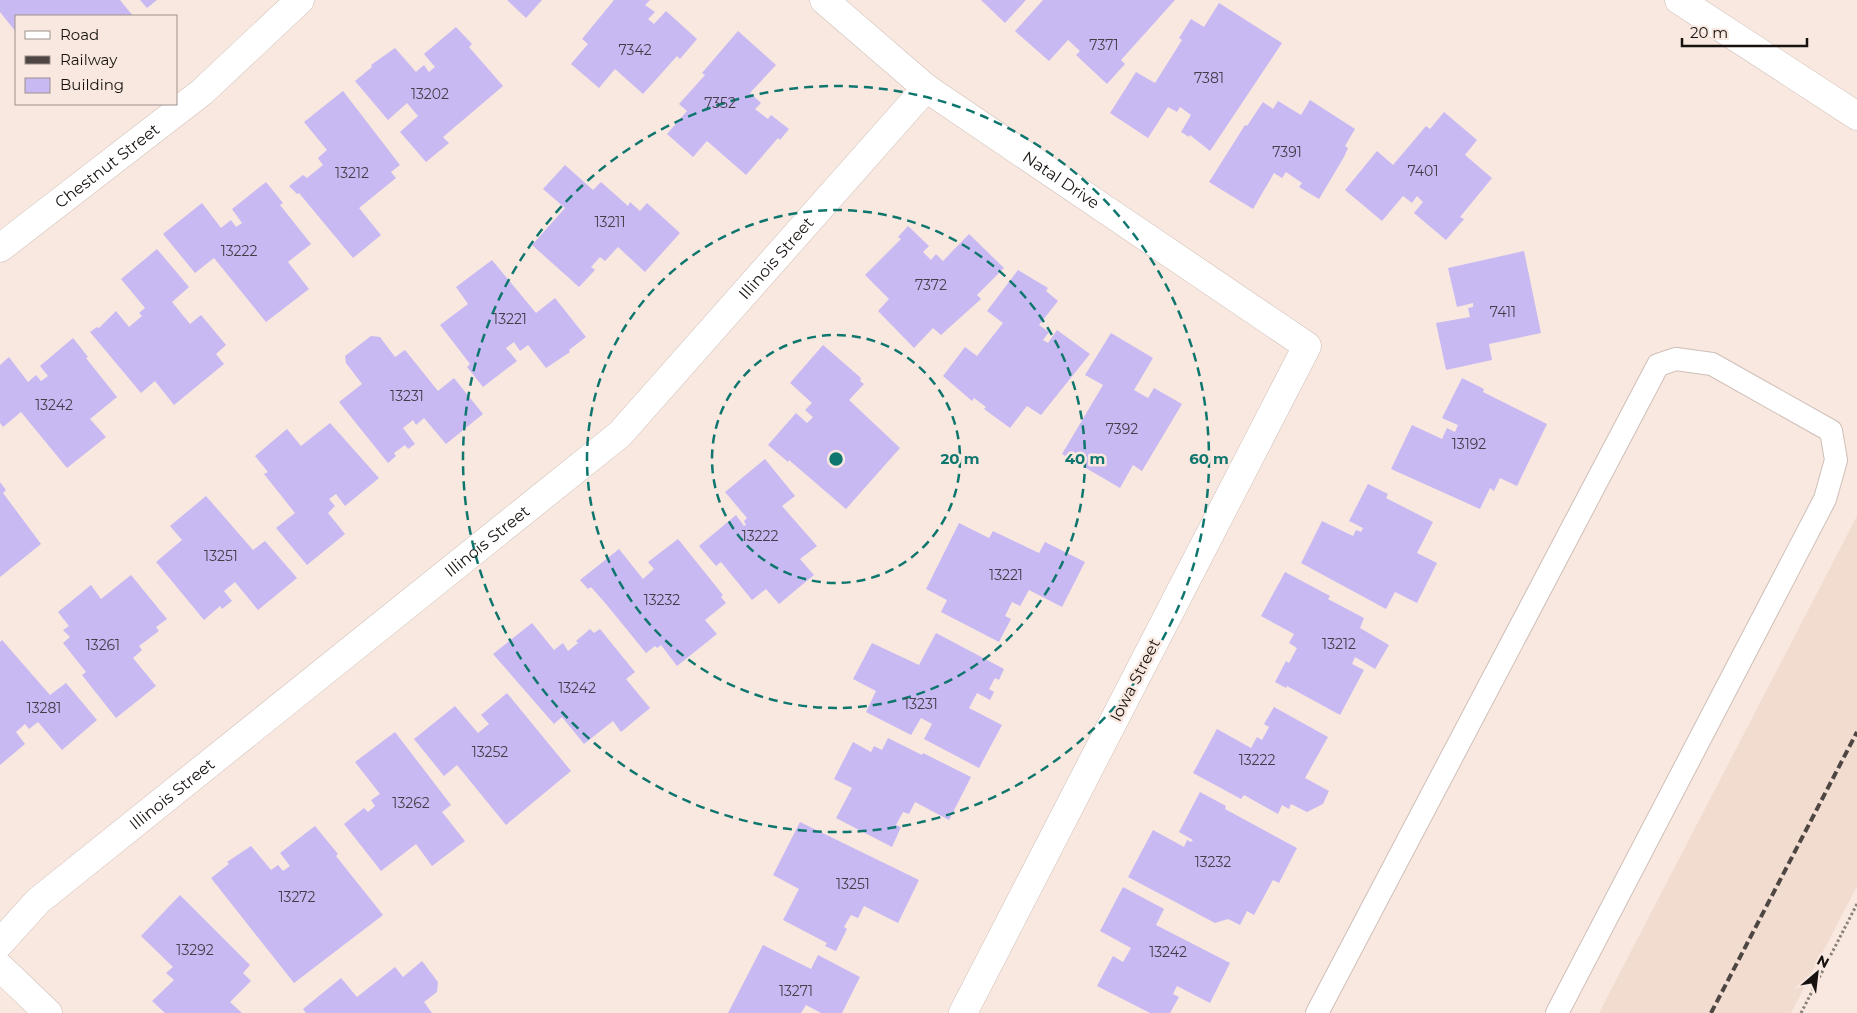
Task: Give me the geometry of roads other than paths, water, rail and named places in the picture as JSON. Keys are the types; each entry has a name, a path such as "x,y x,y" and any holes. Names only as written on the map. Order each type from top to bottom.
{"main road":[{"name":"Chestnut Street","path":"0,248 202,92 300,0"},
{"name":"Natal Drive","path":"824,0 926,88 1307,346"},
{"path":"1679,0 1857,116"},
{"name":"Illinois Street","path":"0,943 38,901 620,434 926,88"},
{"name":"Iowa Street","path":"963,1013 1307,346"},
{"path":"0,967 48,1013"}],"lane":[{"path":"1317,1013 1658,365 1676,359 1712,364 1831,431 1836,460 1825,499 1557,1013"}],"railway":[{"path":"1711,1013 1857,732"}]}
